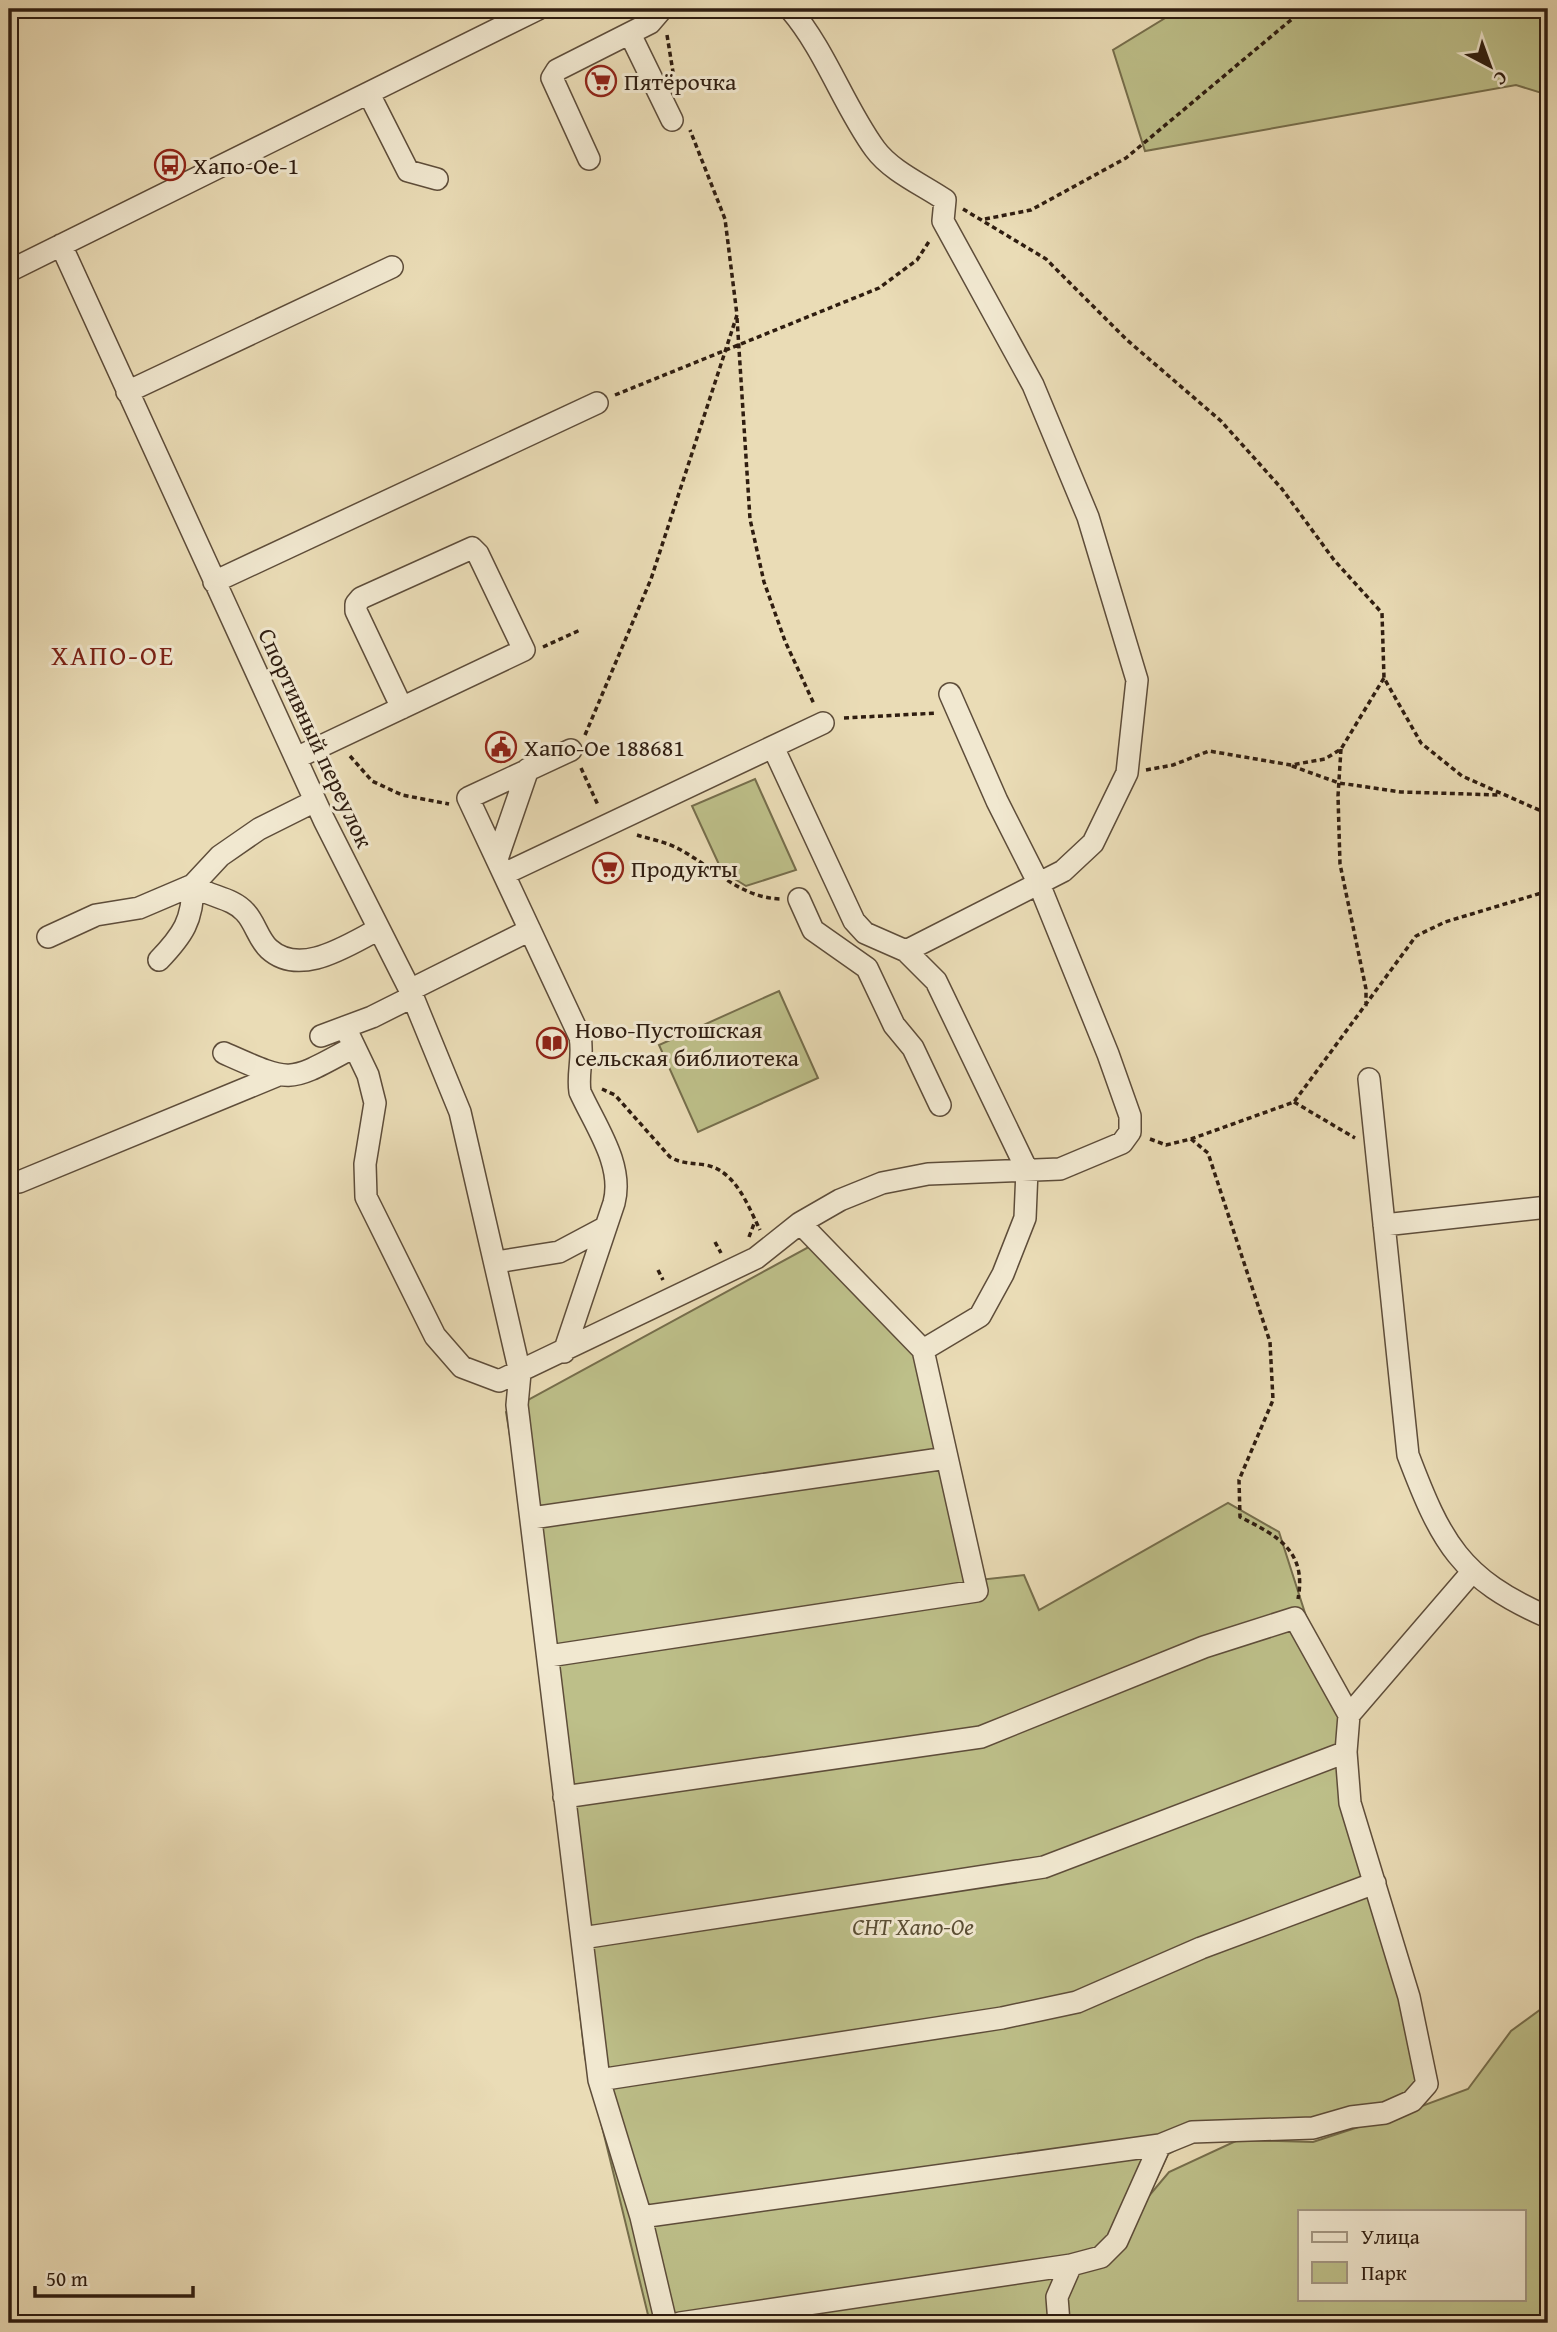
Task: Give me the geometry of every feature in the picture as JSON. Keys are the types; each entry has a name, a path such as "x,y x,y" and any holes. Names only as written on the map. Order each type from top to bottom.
{"street":[{"path":"9,271 538,9"},
{"path":"790,9 807,28 876,150 944,211 1033,384 1088,517 1137,680 1127,774 1093,843 1063,871 906,951"},
{"path":"589,159 552,78 557,70 664,17"},
{"path":"630,34 680,122"},
{"path":"369,94 408,171 437,179"},
{"name":"Спортивный переулок","path":"61,246 315,801 411,993 460,1112 520,1373 517,1405 599,2080 641,2217 666,2323"},
{"path":"127,391 392,267"},
{"path":"214,582 597,403"},
{"path":"296,758 402,708 524,650 478,554 472,548 361,598 356,604 356,611 402,708"},
{"path":"345,1027 368,1075 375,1103 365,1164 366,1197 435,1336 462,1367 499,1381 756,1258 800,1223 840,1199 882,1183 928,1174 1059,1169 1122,1143 1130,1132 1130,1116 1108,1054 1039,884 954,703"},
{"path":"500,867 606,825 823,723"},
{"path":"773,747 854,921 865,933 906,951 936,981 1027,1170 1025,1218 1003,1274 980,1316 923,1350"},
{"path":"564,1352 619,1185 617,1171 580,1093 578,1079 583,1052 580,1037 468,798 575,748"},
{"path":"500,867 528,769"},
{"path":"48,937 96,915 139,908 193,885 220,856 258,829 315,801"},
{"path":"193,885 205,894 228,901 245,911 269,949 296,960 320,959 379,929"},
{"path":"159,960 178,941 193,911 193,885"},
{"path":"799,899 813,930 867,968 894,1026 913,1048 940,1105"},
{"path":"321,1036 345,1027 530,930"},
{"path":"849,956 865,933"},
{"path":"224,1053 276,1076 299,1077 354,1047"},
{"path":"19,1182 276,1076"},
{"path":"1369,1079 1409,1455 1430,1512 1462,1564 1509,1601 1548,1618"},
{"path":"1384,1226 1548,1207"},
{"path":"548,1656 977,1591 923,1350 800,1223"},
{"path":"496,1262 559,1252 606,1227"},
{"path":"532,1518 947,1458"},
{"path":"1349,1714 1472,1572"},
{"path":"564,1797 981,1737 1204,1647 1294,1618 1349,1714 1346,1752 1350,1803 1409,1997 1427,2084 1412,2101 1385,2113 1351,2117 1313,2128 1192,2132 1160,2145 641,2217"},
{"path":"582,1938 1044,1867 1346,1752"},
{"path":"599,2080 1002,2018 1077,2002 1200,1948 1375,1882"},
{"path":"680,2323 1071,2265 1101,2258 1117,2241 1160,2145"},
{"path":"1059,2323 1057,2297 1071,2265"}],"path":[{"path":"597,403 728,347 879,288 917,260 944,211 984,219 1031,210 1126,158 1304,9"},
{"path":"664,17 674,76"},
{"path":"680,122 725,219 740,343 750,519 764,582 785,641 823,723 849,716 954,703"},
{"path":"984,219 1046,260 1127,340 1221,421 1282,489 1334,560 1382,613 1384,678 1421,743 1462,776 1548,814"},
{"path":"737,316 651,579 575,748 582,775 606,825 677,848 742,890 764,899 799,899"},
{"path":"524,650 535,651 580,630"},
{"path":"1291,765 1325,759 1341,749 1384,678"},
{"path":"336,739 372,781 402,795 446,804 468,798"},
{"path":"1341,749 1340,864 1366,989 1366,1007"},
{"path":"1127,774 1173,765 1209,751 1291,765 1339,783 1401,792 1503,795"},
{"path":"1130,1132 1166,1145 1191,1139 1294,1102 1416,936 1445,922 1548,891"},
{"path":"580,1093 603,1088 615,1095 670,1157 680,1163 709,1166 727,1175 742,1193 769,1248"},
{"path":"1294,1102 1337,1125 1377,1153"},
{"path":"1191,1139 1208,1153 1270,1342 1273,1401 1239,1480 1240,1517 1272,1533 1291,1549 1302,1581 1294,1618"},
{"path":"748,1240 755,1220"},
{"path":"721,1253 730,1248"}],"green space":[{"path":"1180,9 1548,9 1548,95 1516,85 1145,151 1113,50"},
{"path":"755,779 796,870 746,886 722,871 692,806"},
{"path":"779,991 818,1078 698,1132 659,1045"},
{"name":"СНТ Хапо-Ое","path":"827,1237 934,1356 979,1580 1024,1575 1039,1610 1228,1503 1279,1532 1338,1716 1418,2086 1414,2109 1468,2089 1511,2031 1548,2004 1548,2323 650,2323 585,2057 524,1518 506,1412","holes":["1395,2115 1313,2142 1238,2140 1169,2172 1148,2197 1168,2154 1197,2138"]}],"place":[{"name":"Пятёрочка","path":"601,81"},
{"name":"Хапо-Ое-1","path":"170,165"},
{"name":"Хапо-Ое 188681","path":"501,747"},
{"name":"Продукты","path":"608,868"},
{"name":"Ново-Пустошская сельская библиотека","path":"552,1043"}],"district":[{"name":"ХАПО-ОЕ","path":"113,654"}]}
